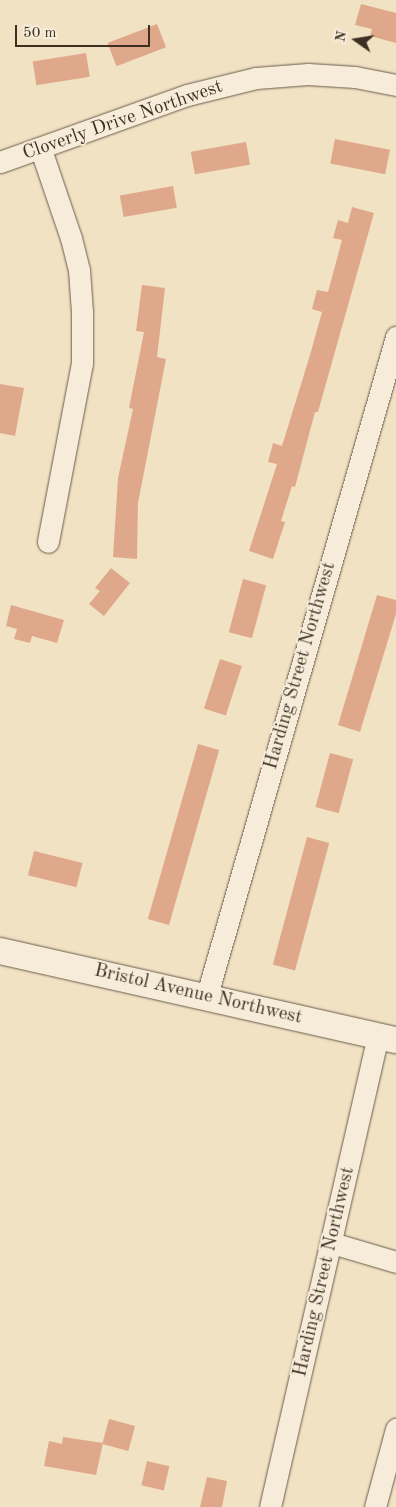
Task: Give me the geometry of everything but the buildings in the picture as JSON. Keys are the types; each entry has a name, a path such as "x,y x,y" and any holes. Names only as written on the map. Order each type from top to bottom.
{"street":[{"name":"Cloverly Drive Northwest","path":"0,162 41,150 187,95 256,78 308,74 355,77 396,85"},
{"path":"41,150 71,238 79,270 82,312 82,363 48,542"},
{"name":"Harding Street Northwest","path":"207,995 396,337"},
{"name":"Bristol Avenue Northwest","path":"0,951 207,995 387,1038"},
{"name":"Harding Street Northwest","path":"270,1507 332,1243 387,1038"},
{"path":"332,1243 396,1262"},
{"path":"375,1507 396,1429"}]}
